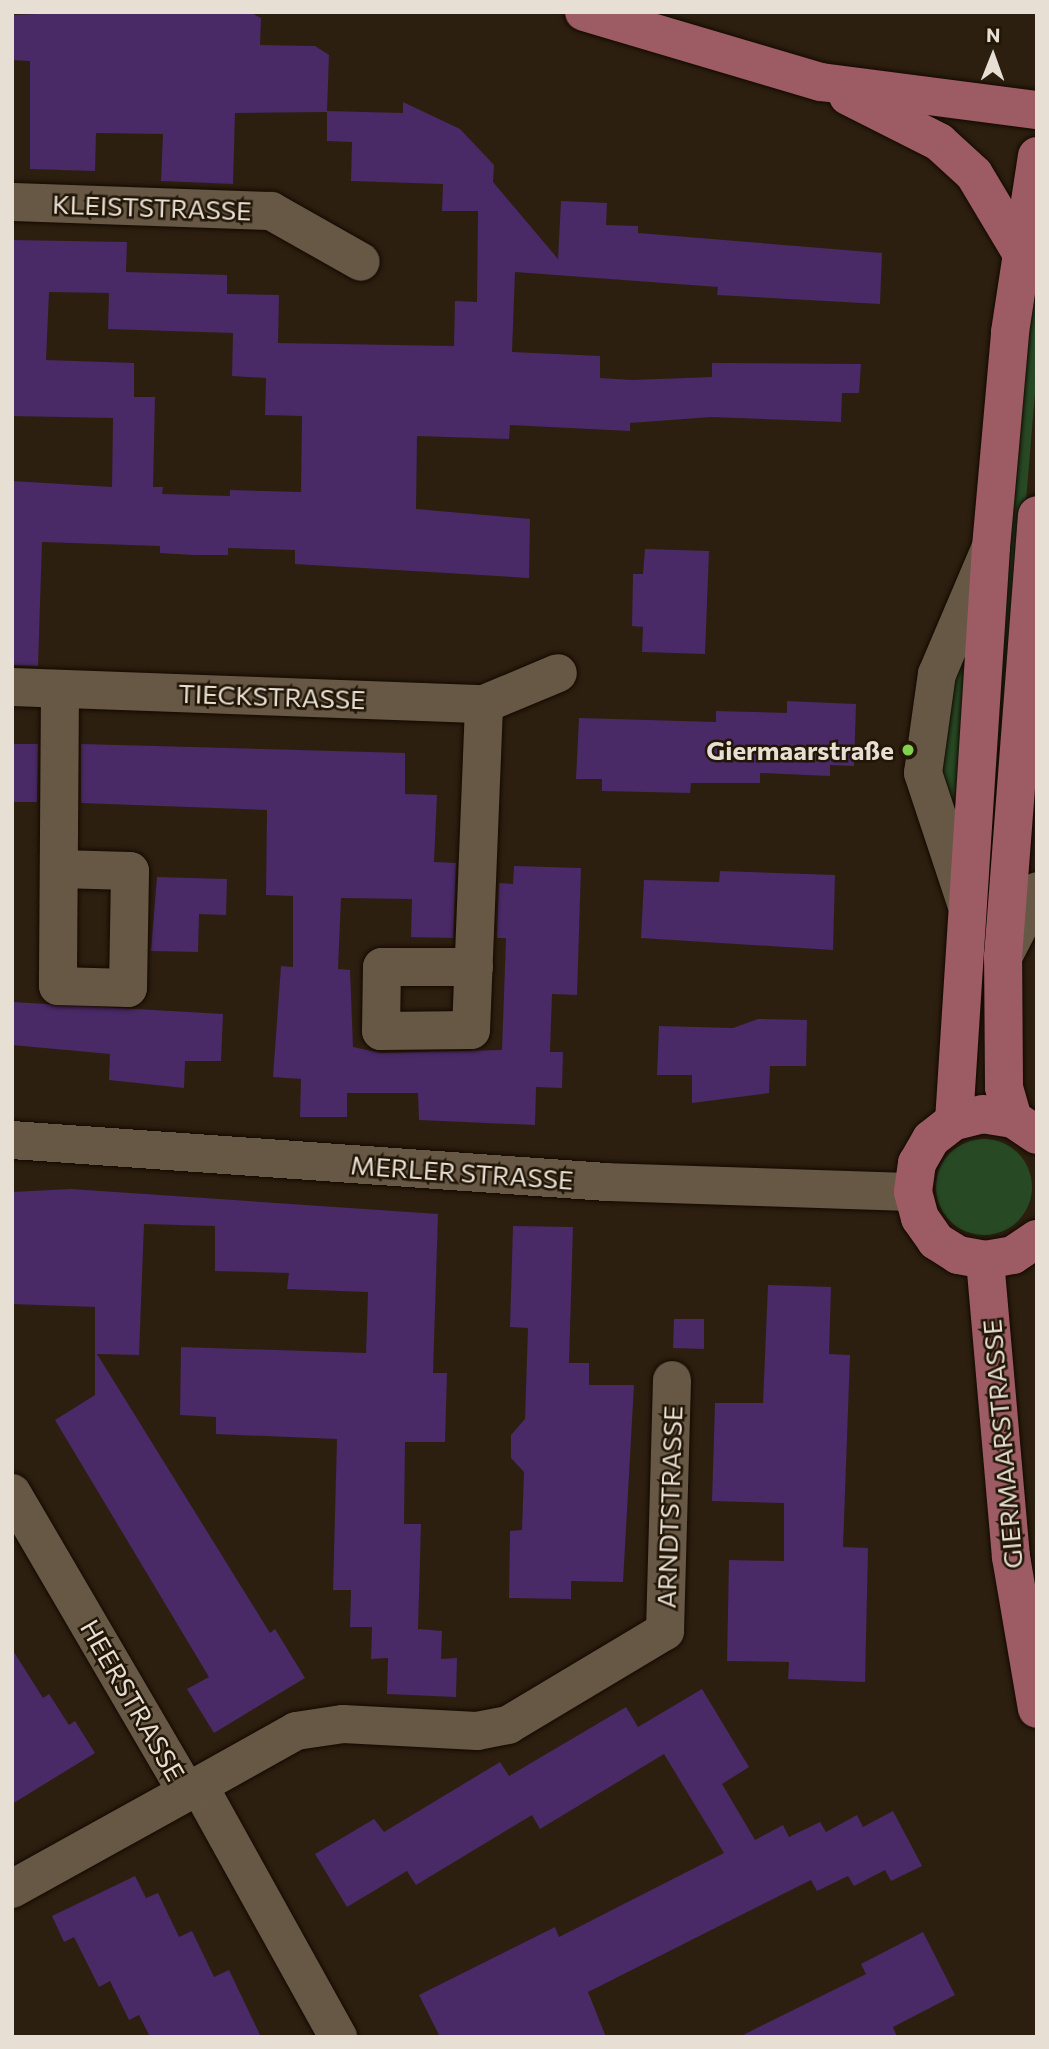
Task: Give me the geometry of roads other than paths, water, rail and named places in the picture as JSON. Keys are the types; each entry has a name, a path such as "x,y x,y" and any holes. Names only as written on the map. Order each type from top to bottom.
{"main road":[{"path":"584,12 821,82 1037,110"},
{"path":"821,82 939,142 974,173 1020,251"},
{"path":"954,1121 961,1087 966,903 991,547 1020,251 1037,156"},
{"path":"1025,1127 1004,1087 1003,957 1030,644 1037,515"},
{"path":"1025,1127 983,1114 954,1121 931,1139 917,1163 913,1192 920,1218 936,1241 985,1260 1013,1255 1037,1239"},
{"name":"GIERMAARSTRASSE","path":"985,1260 1011,1557 1037,1709"}],"street":[{"name":"KLEISTSTRASSE","path":"12,202 271,211 361,262"},
{"path":"966,903 923,762 949,635 991,547"},
{"name":"TIECKSTRASSE","path":"12,687 484,704 558,673"},
{"path":"60,689 55,841 60,869"},
{"path":"474,967 484,704"},
{"path":"1003,957 1037,891"},
{"name":"MERLER STRASSE","path":"12,1140 606,1182 913,1192"},
{"name":"ARNDTSTRASSE","path":"193,1789 296,1731 343,1724 477,1731 508,1725 665,1631 672,1380"},
{"name":"HEERSTRASSE","path":"12,1493 193,1789 338,2037"},
{"path":"12,1889 193,1789"}],"place":[{"name":"Giermaarstraße","path":"908,750"}]}
